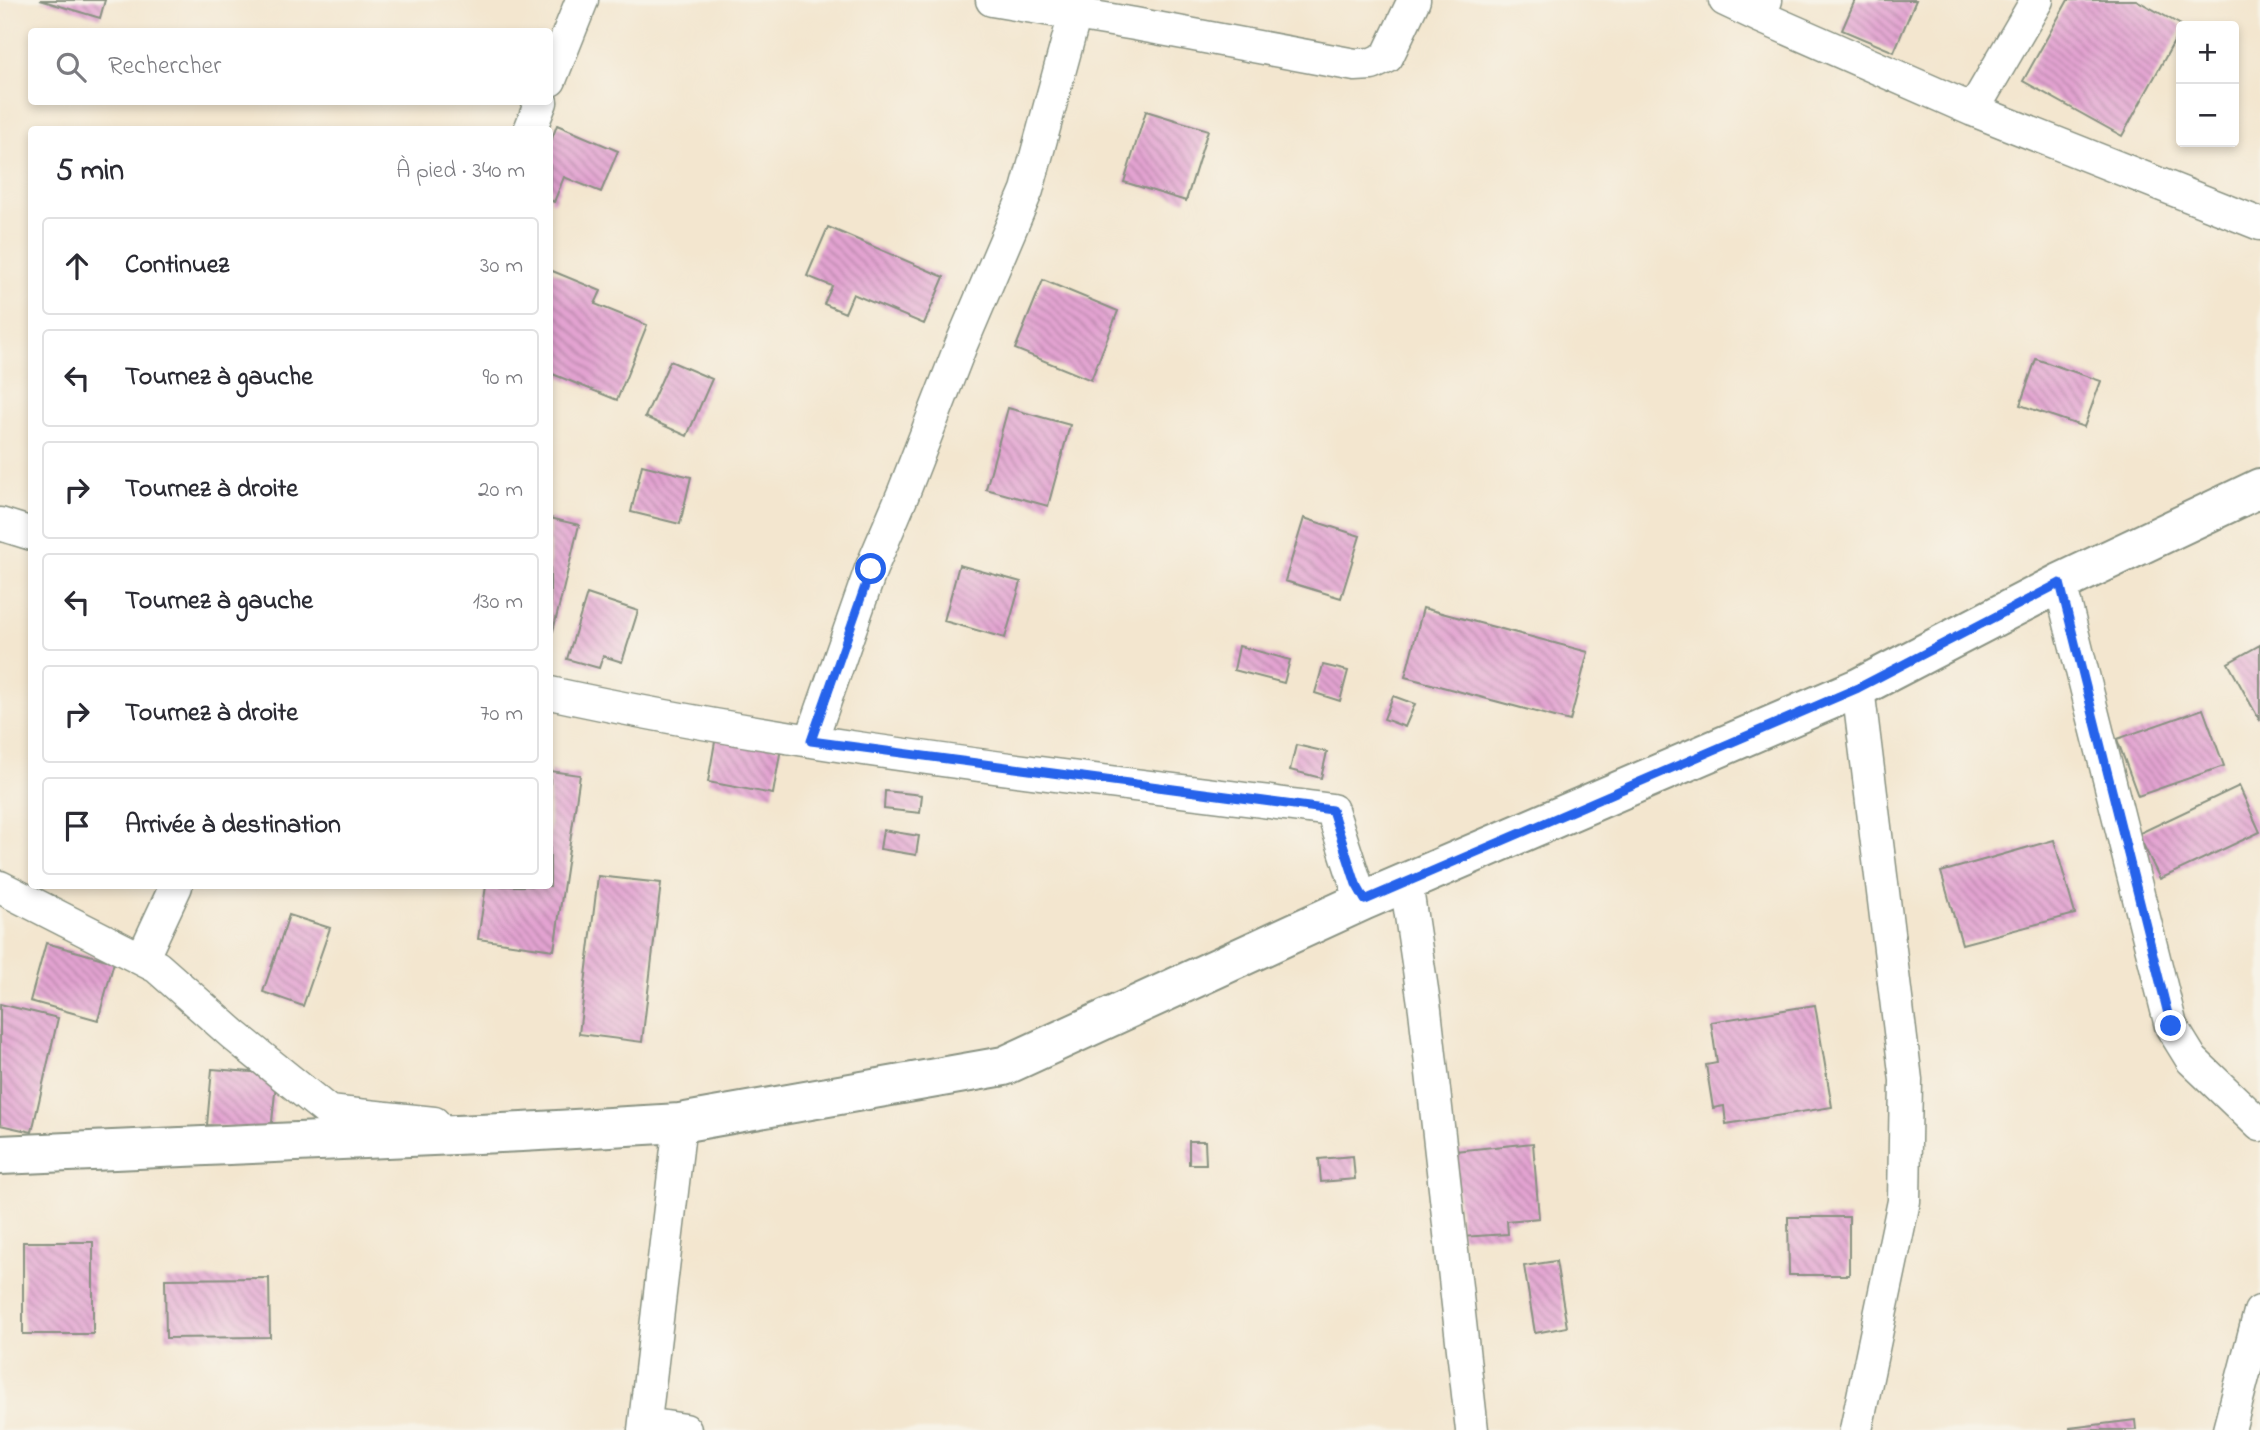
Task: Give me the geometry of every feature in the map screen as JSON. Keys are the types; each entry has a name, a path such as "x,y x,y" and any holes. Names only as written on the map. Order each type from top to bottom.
{"street":[{"path":"553,72 582,0"},
{"path":"992,0 1355,65 1372,64 1387,57 1414,0"},
{"path":"1725,0 1763,8 1973,110 2260,224"},
{"path":"1973,110 2037,0"},
{"path":"811,741 871,569 1027,190 1075,14"},
{"path":"532,126 540,105"},
{"path":"0,1155 680,1123 1004,1066 1365,900 1858,688 2060,583 2260,488"},
{"path":"0,524 28,533"},
{"path":"2060,583 2171,1026 2192,1060 2260,1125"},
{"path":"1856,1430 1905,1201 1906,1080 1858,688"},
{"path":"553,694 606,706 811,741 1332,810 1356,884 1365,900"},
{"path":"1406,882 1425,1010 1472,1430"},
{"path":"0,887 157,967 235,1036 329,1112 523,1132"},
{"path":"142,960 175,889"},
{"path":"680,1123 645,1427 685,1430"},
{"path":"2229,1430 2260,1311"}],"building":[{"path":"40,0 105,0 100,18"},
{"path":"1855,0 1916,0 1894,52 1842,30"},
{"path":"2068,0 2136,0 2176,22 2176,38 2122,136 2023,81"},
{"path":"1146,111 1208,130 1186,201 1124,182"},
{"path":"557,125 618,151 601,192 564,177 553,202 553,136"},
{"path":"828,227 944,277 924,324 853,294 845,313 824,304 832,286 807,276"},
{"path":"553,271 601,291 595,304 647,325 617,400 553,374"},
{"path":"1043,280 1118,311 1091,380 1015,349"},
{"path":"2036,359 2101,381 2084,427 2020,405"},
{"path":"670,361 712,379 687,436 645,417"},
{"path":"1008,408 1070,425 1048,506 986,489"},
{"path":"642,465 691,477 680,524 631,512"},
{"path":"1304,518 1360,536 1341,598 1285,581"},
{"path":"553,519 579,525 553,631"},
{"path":"959,565 1021,582 1005,638 944,621"},
{"path":"587,594 638,611 622,662 603,656 599,668 567,659"},
{"path":"1423,608 1588,652 1570,721 1405,677"},
{"path":"2260,645 2260,721 2228,663"},
{"path":"1239,646 1290,660 1284,683 1234,670"},
{"path":"1323,665 1348,671 1340,701 1315,693"},
{"path":"1393,696 1415,704 1405,727 1384,719"},
{"path":"2203,709 2224,766 2138,796 2117,739"},
{"path":"716,736 781,748 773,794 708,782"},
{"path":"1296,745 1327,752 1321,778 1290,770"},
{"path":"553,771 580,775 554,950 478,939 486,889 553,889"},
{"path":"2239,786 2260,832 2160,879 2138,834"},
{"path":"885,791 922,795 920,813 884,809"},
{"path":"883,830 919,836 916,855 880,849"},
{"path":"2054,840 2075,914 1962,944 1941,872"},
{"path":"598,876 661,883 642,1042 579,1034"},
{"path":"289,915 330,928 303,1006 263,992"},
{"path":"46,943 114,962 98,1020 30,1001"},
{"path":"0,1004 58,1018 32,1132 0,1125"},
{"path":"1815,1005 1832,1107 1726,1124 1724,1106 1713,1108 1706,1065 1717,1063 1711,1022"},
{"path":"212,1069 277,1074 271,1131 207,1125"},
{"path":"1189,1141 1205,1141 1206,1164 1189,1164"},
{"path":"1533,1143 1539,1218 1507,1221 1508,1234 1461,1237 1455,1151"},
{"path":"1353,1156 1355,1179 1321,1182 1319,1159"},
{"path":"1788,1217 1849,1217 1849,1275 1789,1275"},
{"path":"23,1242 93,1242 93,1334 23,1334"},
{"path":"1556,1261 1567,1327 1535,1333 1524,1266"},
{"path":"269,1278 270,1337 166,1338 165,1279"},
{"path":"2135,1420 2136,1430 2070,1430 2070,1428"}],"route":[{"path":"871,569 811,741 1332,810 1356,884 1365,900 1858,688 2060,583 2171,1026"}]}
